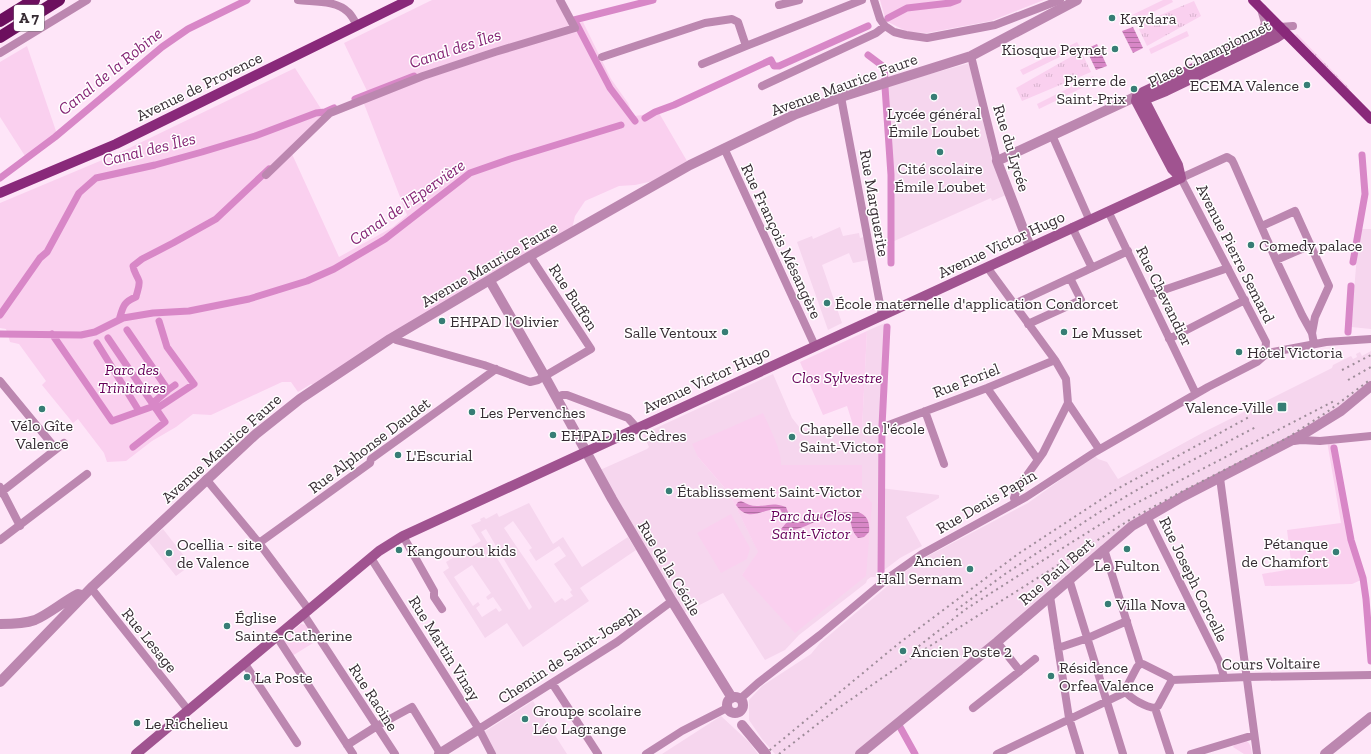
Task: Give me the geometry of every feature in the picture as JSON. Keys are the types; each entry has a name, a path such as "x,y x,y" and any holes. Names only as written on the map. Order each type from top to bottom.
{"highway":[{"name":"A 7","path":"0,21 34,0"},
{"name":"A 7","path":"0,36 59,0"}],"main road":[{"name":"Avenue de Provence","path":"0,193 116,144 409,0"},
{"path":"1253,0 1371,119"},
{"name":"Place Championnet","path":"1141,99 1144,92 1260,36 1283,30"},
{"name":"Place Championnet","path":"1141,99 1166,91 1276,38 1283,30"},
{"path":"1141,99 1172,169 1181,178"},
{"name":"Avenue Victor Hugo","path":"136,754 371,558 403,536 1089,219 1181,178"}],"street":[{"path":"0,53 87,0"},
{"path":"298,0 331,4 345,9 357,25"},
{"path":"266,175 330,114 423,76 495,52 575,28 560,0"},
{"path":"779,5 799,0"},
{"path":"702,64 862,0"},
{"path":"874,0 880,19 885,26 900,34 927,38 995,25 1060,0"},
{"name":"Avenue Maurice Faure","path":"0,682 91,588 256,434 300,399 393,337 530,256 690,165 724,148 796,114 841,97 971,56 1077,0"},
{"name":"Place Championnet","path":"1260,36 1266,23 1262,9"},
{"path":"602,57 705,23 732,18 738,22 746,46"},
{"path":"762,86 876,33 885,26"},
{"path":"1283,30 1293,26"},
{"name":"Rue du Lycée","path":"971,56 997,161 1030,247"},
{"name":"Rue Marguerite","path":"841,97 882,315"},
{"path":"997,161 1052,135 1141,99"},
{"path":"1052,135 1089,219"},
{"name":"Rue François Mésangère","path":"724,148 815,346"},
{"name":"Avenue Victor Hugo","path":"1181,178 1227,157 1232,160 1262,226"},
{"name":"Avenue Pierre Semard","path":"1181,178 1266,342"},
{"name":"Rue Chevandier","path":"1108,211 1196,394"},
{"path":"1312,333 1315,317 1329,286 1295,211 1262,226 1302,316 1312,333 1314,344"},
{"path":"1072,227 1092,268"},
{"path":"1276,260 1311,245"},
{"path":"1014,304 1128,251"},
{"name":"Rue Buffon","path":"530,256 591,349 544,375"},
{"path":"987,267 1055,360 1066,379 1068,403 1099,449"},
{"path":"1149,295 1228,268"},
{"path":"1028,324 1081,300 1070,278"},
{"name":"Rue de la Cécile","path":"490,280 612,499 672,601 736,699"},
{"path":"1169,339 1245,300"},
{"path":"393,337 396,340 496,369 530,382 544,375"},
{"name":"Rue Denis Papin","path":"736,699 826,631 888,578 913,560 1026,497 1099,449 1196,394 1257,362 1265,355 1280,349 1314,344 1371,339"},
{"path":"1265,355 1266,342 1280,349"},
{"name":"Rue Foriel","path":"886,426 988,388 1055,360"},
{"name":"Rue Alphonse Daudet","path":"259,543 370,463 371,460 496,369"},
{"path":"0,381 56,449"},
{"name":"Rue Paul Bert","path":"860,754 997,642 1132,526 1147,516 1293,441 1335,415 1371,386"},
{"path":"988,388 1038,460"},
{"path":"557,398 562,395 567,395 628,418 636,428"},
{"path":"1015,502 1014,498 1017,489 1043,453 1068,403"},
{"path":"925,411 944,464"},
{"path":"1293,441 1320,441 1371,436"},
{"path":"20,526 1,490 64,443"},
{"path":"0,540 87,474"},
{"path":"1220,478 1257,754"},
{"name":"Rue Racine","path":"206,480 259,543 306,612 395,754"},
{"name":"Rue Joseph Corcelle","path":"1147,516 1220,663 1224,677"},
{"path":"403,536 434,591 434,597 442,608"},
{"path":"1104,549 1140,664"},
{"name":"Rue Martin Vinay","path":"371,558 479,729 492,754"},
{"path":"1069,579 1123,754"},
{"name":"Rue Lesage","path":"91,588 188,710"},
{"path":"0,624 18,624 35,620 78,594 83,596"},
{"path":"1050,596 1069,718 1080,754"},
{"name":"Chemin de Saint-Joseph","path":"479,729 617,642 672,601"},
{"path":"56,607 67,612"},
{"path":"1058,648 1088,638 1127,621"},
{"path":"277,637 353,754"},
{"path":"997,642 1020,671"},
{"path":"972,708 1035,659"},
{"path":"245,664 297,743"},
{"path":"1140,664 1143,664 1172,680 1158,706 1155,708"},
{"path":"1126,692 1126,688 1140,664"},
{"name":"Cours Voltaire","path":"1172,680 1224,677 1371,675"},
{"path":"552,683 598,754"},
{"path":"997,754 1069,718 1126,692"},
{"path":"1126,692 1128,695 1140,702 1155,708"},
{"path":"646,754 703,719 732,711 738,712 742,708 742,702 736,699 728,702 732,711 766,754"},
{"path":"347,745 377,726 412,707 440,753 479,729"},
{"path":"1155,708 1170,754"},
{"path":"1324,754 1371,718"},
{"path":"1191,754 1254,735"}],"shaded area":[{"path":"1133,27 1143,48 1133,53 1122,31"},
{"path":"1097,44 1107,66 1096,70 1086,49"},
{"name":"Cité scolaire Émile Loubet","path":"970,63 992,159 1006,195 992,201 991,198 892,242 890,145 886,86"},
{"path":"840,227 843,236 859,233 860,238 864,237 868,260 853,263 849,253 822,265 842,323 828,330 797,242 812,236 813,239"},
{"path":"1362,229 1371,229 1371,329 1351,327 1358,243"},
{"name":"Établissement Saint-Victor","path":"885,323 886,333 880,436 880,488 939,495 939,498 906,517 922,546 900,558 875,577 871,577 866,583 799,635 785,650 765,660 723,593 684,613 600,470 647,449 649,447 643,434 773,374 792,418 800,428 862,429 867,331","holes":["698,457 781,465 861,465 862,491 742,575 759,553 729,493"]},
{"path":"1371,351 1371,383 1336,411 1302,433 1146,513 855,754 775,754 762,739 749,720 749,700 762,686 811,654 820,643 903,573 928,556 1028,503 1095,455 1098,459 1107,462 1118,479 1204,432 1332,368 1333,365 1351,356 1353,359 1357,357 1356,354 1360,352 1362,356"},
{"path":"741,501 753,506 774,504 786,507 791,519 798,523 824,513 858,512 864,515 868,520 869,532 864,537 858,538 848,517 835,516 823,518 798,529 785,532 781,529 787,522 780,509 773,509 756,514 746,514 736,505"},
{"path":"529,503 553,544 563,537 582,567 628,537 636,550 580,588 589,601 523,647 507,623 485,638 443,572 449,568 446,562 481,541 471,525 481,521 480,519 484,517 486,519 497,513 499,517","holes":["513,521 532,548 529,550 536,561 559,546 566,556 554,564 572,590 570,592 573,596 565,601 562,598 555,603 504,528","486,529 532,607 529,610 481,532","472,565 491,593 486,597 488,600 493,597 502,610 499,612 496,608 482,617 476,608 480,605 478,602 473,606 454,577"]},
{"name":"Ocellia - site de Valence","path":"163,529 191,565 176,576 148,541"},
{"name":"Groupe scolaire Léo Lagrange","path":"533,701 567,754 496,754 484,732"},
{"path":"721,716 749,742 758,754 662,754"}],"green space":[{"name":"Parc des Trinitaires","path":"432,0 556,0 569,25 583,22 611,79 628,103 634,116 659,113 687,161 653,181 635,185 619,186 585,201 575,216 572,229 313,385 311,384 298,392 291,382 282,382 211,415 193,414 176,427 152,441 126,461 107,462 104,453 78,419 73,423 42,385 46,381 19,344 10,342 6,329 0,328 0,203 119,153 295,68 325,115 292,154 339,257 393,227 407,215 361,96 368,93 344,43"},
{"path":"880,0 1044,0 991,21 927,33 908,32 886,21"},
{"path":"1163,0 1172,0 1173,2 1135,21 1132,15"},
{"path":"1194,1 1201,16 1147,46 1137,25"},
{"path":"1187,31 1189,36 1151,54 1149,49"},
{"path":"1297,34 1350,89 1349,90 1295,35"},
{"path":"1077,42 1080,47 1023,75 1020,70"},
{"path":"27,46 57,134 25,156 0,117 0,62"},
{"path":"1081,51 1091,72 1022,101 1016,88"},
{"path":"1093,76 1096,81 1039,109 1037,104"},
{"name":"Clos Sylvestre","path":"867,331 862,429 854,428 847,406 823,415 800,362"},
{"name":"Parc du Clos Saint-Victor","path":"763,413 777,446 781,459 781,465 862,465 862,491 872,503 866,576 795,633 742,575 758,552 729,493 698,457 692,444"},
{"path":"1332,440 1346,524 1361,580 1352,584 1265,586 1262,574 1292,569 1287,530 1341,523 1327,441"},
{"path":"731,514 750,548 747,559 721,573 697,533"},
{"path":"301,624 307,625 318,640 292,656 282,640"},
{"path":"1245,740 1250,744 1252,754 1244,754 1233,747 1236,742"}],"waterway":[{"name":"Canal de la Robine","path":"0,178 55,137 162,47 188,29 247,0"},
{"name":"Canal des Îles","path":"574,20 653,0"},
{"name":"Canal de l'Epervière","path":"888,18 907,8 950,3 958,0"},
{"path":"575,21 610,88 635,121"},
{"name":"Canal de l'Epervière","path":"645,118 655,112 674,105 771,60 774,66 779,66 868,26"},
{"path":"868,55 884,67 885,80"},
{"name":"Canal des Îles","path":"355,99 414,76"},
{"path":"885,87 891,175 891,263"},
{"name":"Canal des Îles","path":"0,315 40,258 47,252 79,193 96,178 155,165 202,152 255,136 316,113 325,112 334,108"},
{"name":"Canal de l'Epervière","path":"0,334 81,335 95,332 123,318 153,313 189,311 249,299 307,281 334,269 385,239 470,173 510,159 621,125"},
{"path":"1353,262 1365,194 1362,155"},
{"name":"Canal des Îles","path":"119,320 126,303 136,297 139,281 133,266 142,259 216,219 269,169"},
{"path":"1348,332 1351,286"},
{"path":"156,409 194,384 167,347 159,321"},
{"path":"881,579 882,426 887,327"},
{"path":"127,330 168,390 152,404"},
{"path":"52,334 112,421 154,406"},
{"path":"108,338 165,422 133,447"},
{"path":"97,343 139,411"},
{"path":"168,390 175,385"},
{"path":"1334,448 1351,540 1363,578 1371,661"},
{"path":"900,727 915,754"}],"railway":[{"path":"1342,370 1371,355"},
{"path":"1348,380 1371,367"},
{"path":"779,754 837,709 914,656 1131,519 1287,438 1327,412 1371,379"},
{"path":"914,650 966,609 1125,509 1336,400"},
{"path":"765,754 898,644 1018,554 1117,489 1251,416"},
{"path":"956,610 1005,574 1098,513 1147,484 1256,427"}],"place":[{"name":"Kaydara","path":"1112,18"},
{"name":"Kiosque Peynet","path":"1115,49"},
{"name":"ECEMA Valence","path":"1307,85"},
{"name":"Pierre de Saint-Prix","path":"1134,89"},
{"name":"Lycée général Émile Loubet","path":"934,97"},
{"name":"Cité scolaire Émile Loubet","path":"940,152"},
{"name":"Comedy palace","path":"1251,245"},
{"name":"École maternelle d'application Condorcet","path":"827,303"},
{"name":"EHPAD l'Olivier","path":"442,321"},
{"name":"Salle Ventoux","path":"725,332"},
{"name":"Le Musset","path":"1064,332"},
{"name":"Hôtel Victoria","path":"1239,352"},
{"name":"Valence-Ville","path":"1282,407"},
{"name":"Vélo Gîte Valence","path":"42,409"},
{"name":"Les Pervenches","path":"472,412"},
{"name":"EHPAD les Cèdres","path":"553,435"},
{"name":"Chapelle de l'école Saint-Victor","path":"792,437"},
{"name":"L'Escurial","path":"398,455"},
{"name":"Établissement Saint-Victor","path":"669,491"},
{"name":"Le Fulton","path":"1127,549"},
{"name":"Kangourou kids","path":"399,550"},
{"name":"Pétanque de Chamfort","path":"1336,552"},
{"name":"Ocellia - site de Valence","path":"169,553"},
{"name":"Ancien Hall Sernam","path":"970,569"},
{"name":"Villa Nova","path":"1108,604"},
{"name":"Église Sainte-Catherine","path":"227,626"},
{"name":"Ancien Poste 2","path":"903,651"},
{"name":"Résidence Orfea Valence","path":"1051,676"},
{"name":"La Poste","path":"247,677"},
{"name":"Groupe scolaire Léo Lagrange","path":"525,719"},
{"name":"Le Richelieu","path":"137,723"}]}
